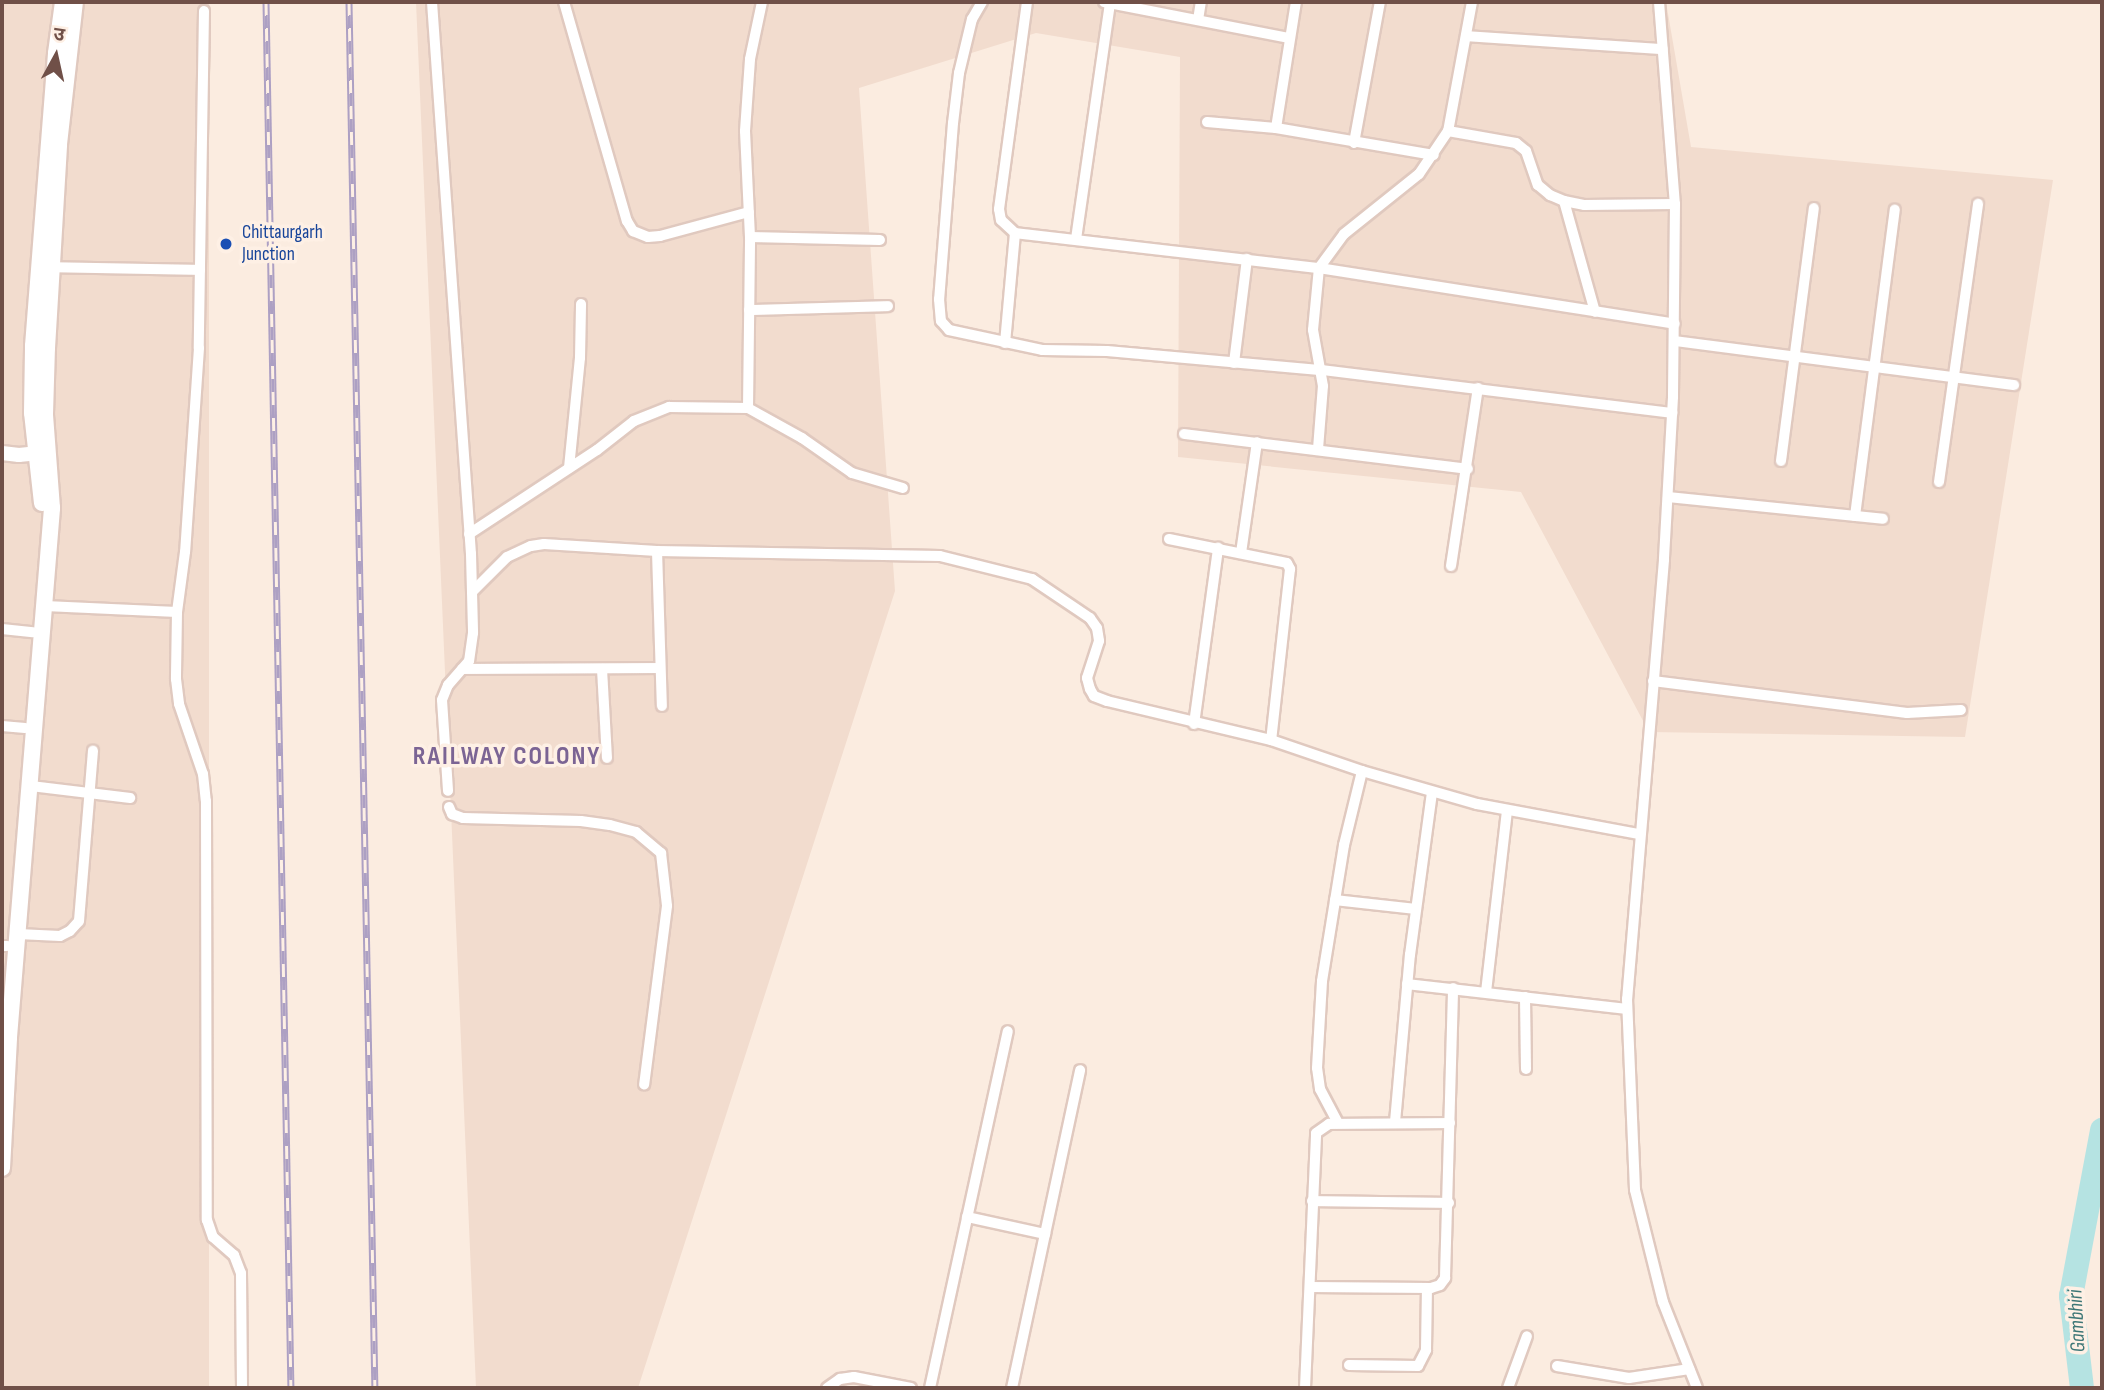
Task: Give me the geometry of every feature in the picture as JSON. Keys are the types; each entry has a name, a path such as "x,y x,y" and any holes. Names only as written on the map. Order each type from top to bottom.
{"main road":[{"path":"2,1168 9,942 43,508 41,452 45,414 46,267 56,53 63,2"},
{"path":"46,267 75,2"},
{"path":"2,1004 31,786 52,508 41,452"}],"street":[{"path":"432,2 472,592 472,647 469,662 448,685 442,700 448,791"},
{"path":"564,2 627,221 633,231 648,237 660,236 749,212"},
{"path":"748,408 750,237 746,95 762,2"},
{"path":"982,2 972,19 958,73 939,313 945,327 958,335 1042,350 1107,351 1322,370 1672,413"},
{"path":"1027,2 999,209 1001,220 1015,233 1319,268 1675,324"},
{"path":"1076,239 1108,2 1290,38"},
{"path":"1198,20 1201,2"},
{"path":"1276,128 1296,2"},
{"path":"1354,143 1380,2"},
{"path":"1318,449 1322,370 1313,330 1319,268 1344,234 1400,191 1434,155 1448,131 1472,2"},
{"path":"1659,2 1675,204 1675,341 1668,497 1627,1009 1635,1190 1663,1302 1697,1388"},
{"path":"204,11 200,270 186,552 177,612 176,679 179,704 203,774 208,824 207,1220 213,1237 234,1255 241,1273 242,1388"},
{"path":"1466,36 1663,49"},
{"path":"1207,122 1276,128 1434,155"},
{"path":"1448,131 1516,143 1525,150 1538,184 1549,195 1564,201 1584,205 1675,204"},
{"path":"1564,201 1595,312"},
{"path":"1939,482 1978,204"},
{"path":"1781,461 1814,208"},
{"path":"1855,516 1895,210"},
{"path":"1005,343 1015,233"},
{"path":"750,237 880,240"},
{"path":"1234,363 1247,259"},
{"path":"46,267 200,270"},
{"path":"569,468 580,358 581,304"},
{"path":"749,310 888,306"},
{"path":"1675,341 2014,385"},
{"path":"1451,566 1468,470 1478,388"},
{"path":"469,534 634,421 655,410 669,407 748,408 802,438 852,473 903,488"},
{"path":"1184,434 1468,470"},
{"path":"1241,553 1257,442"},
{"path":"2,453 41,452"},
{"path":"1668,497 1883,519"},
{"path":"1169,539 1280,559 1290,569 1270,740"},
{"path":"472,592 507,557 531,546 657,551 940,555 1020,575 1058,594 1090,618 1097,628 1099,641 1087,678 1094,695 1194,724 1270,740 1432,793 1507,811 1639,834"},
{"path":"1194,724 1217,548"},
{"path":"657,551 662,706"},
{"path":"45,606 177,612"},
{"path":"2,629 33,632"},
{"path":"462,670 660,668"},
{"path":"602,669 607,758"},
{"path":"1653,681 1907,713 1961,710"},
{"path":"2,726 25,728"},
{"path":"9,942 60,936 76,926 93,751"},
{"path":"1338,1124 1320,1089 1317,1068 1322,981 1351,811 1362,771"},
{"path":"31,786 130,798"},
{"path":"1395,1122 1407,984 1432,793"},
{"path":"449,807 452,814 463,817 581,821 610,825 636,832 661,853 667,905 644,1085"},
{"path":"1486,992 1507,811"},
{"path":"1335,900 1416,909"},
{"path":"1407,984 1627,1009"},
{"path":"1310,1287 1427,1288 1440,1285 1448,1269 1453,988"},
{"path":"1525,997 1526,1069"},
{"path":"930,1388 1008,1031"},
{"path":"1012,1388 1080,1070"},
{"path":"1306,1388 1316,1133 1320,1127 1338,1124 1450,1124"},
{"path":"1312,1201 1449,1203"},
{"path":"967,1217 1045,1234"},
{"path":"1349,1365 1418,1366 1426,1350 1427,1288"},
{"path":"1508,1388 1527,1336"},
{"path":"1558,1366 1629,1378 1689,1369"},
{"path":"827,1388 840,1379 854,1377 911,1388"}],"shaded area":[{"path":"2,2 209,2 209,1388 2,1388"},
{"path":"416,2 1666,2 1691,147 2053,180 1965,737 1649,732 1521,492 1178,457 1180,57 1036,33 859,88 895,591 638,1388 476,1388"}],"waterway":[{"name":"Gambhiri","path":"2082,1388 2071,1296 2102,1130"}],"railway":[{"path":"266,2 291,1388"},
{"path":"349,2 375,1388"}],"place":[{"name":"Chittaurgarh Junction","path":"226,244"}],"district":[{"name":"RAILWAY COLONY","path":"507,757"}]}
